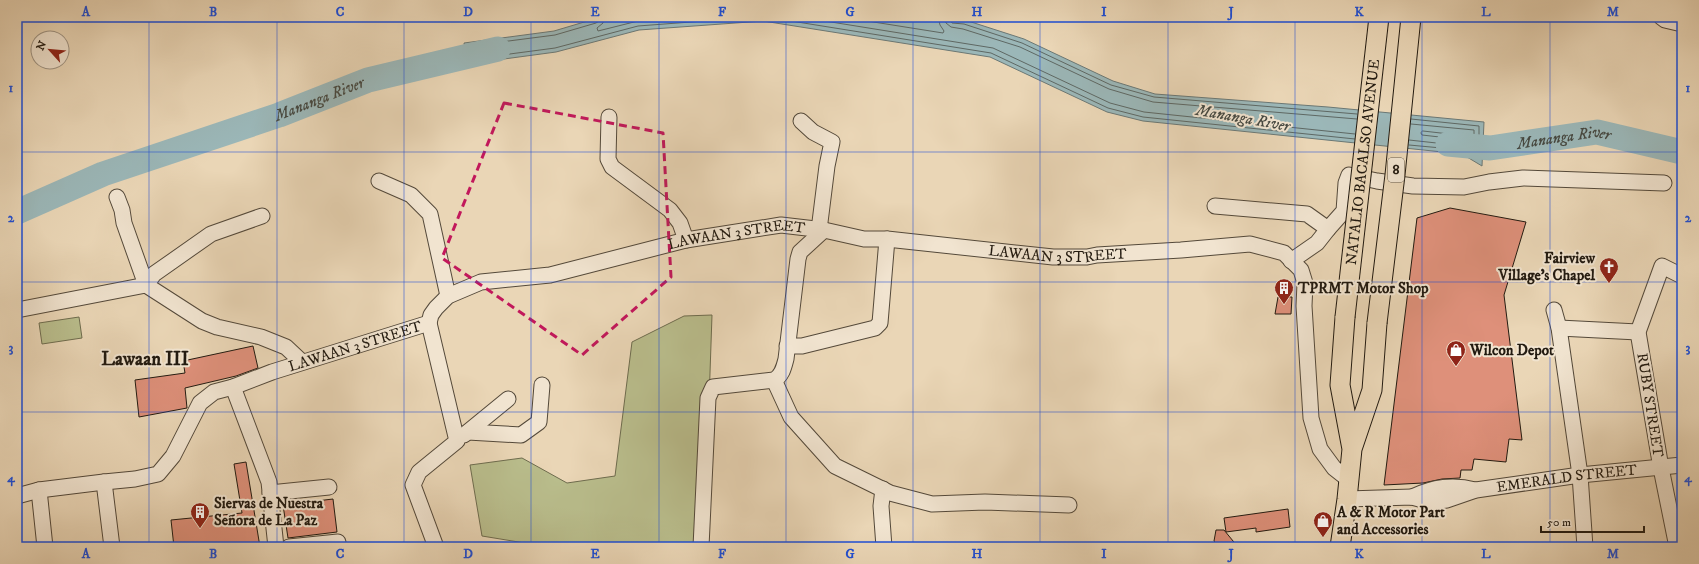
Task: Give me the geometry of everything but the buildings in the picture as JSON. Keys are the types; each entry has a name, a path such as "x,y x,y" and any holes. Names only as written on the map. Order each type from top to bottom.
{"main road":[{"name":"NATALIO BACALSO AVENUE","path":"1352,449 1340,385 1345,317 1379,17"},
{"name":"NATALIO BACALSO AVENUE","path":"1340,547 1352,449 1372,390 1377,323 1395,174 1411,17"}],"street":[{"path":"1661,17 1665,20 1682,24"},
{"path":"609,117 608,159 612,167 670,210 680,223 686,240"},
{"path":"701,547 708,398 713,387 774,380 784,369 800,252 821,230 832,142 813,132 801,121"},
{"path":"1291,261 1317,243 1344,211 1346,183 1349,175 1413,186 1464,187 1523,178 1664,183"},
{"path":"379,181 411,195 430,214 448,296"},
{"path":"117,197 122,210 124,223 146,285 202,321 217,327 261,337 286,347 302,362"},
{"path":"1215,206 1307,214 1328,229"},
{"path":"17,310 146,285 154,274 211,234 262,216"},
{"name":"LAWAAN 3 STREET","path":"17,496 39,490 135,479 158,474 173,456 200,403 214,392 233,387 248,380 302,362 429,323 431,315 448,296 481,282 550,275 686,240 781,225 821,230 864,239 887,239 1060,257 1087,257 1250,244 1284,253 1300,270 1306,283 1304,306 1311,418 1320,449 1334,468 1348,479"},
{"path":"787,346 802,346 875,328 880,323 887,239"},
{"name":"RUBY STREET","path":"1678,545 1661,468 1638,332 1662,266 1682,276"},
{"path":"1554,310 1559,328 1580,475 1585,547"},
{"path":"429,323 462,437"},
{"path":"1559,328 1638,332"},
{"path":"774,380 791,417 835,466 883,489 932,504 986,502 1069,504"},
{"path":"462,437 520,435 539,422 542,385"},
{"path":"233,387 269,482 276,547"},
{"path":"436,547 413,484 418,472 508,399"},
{"name":"EMERALD STREET","path":"1347,499 1412,496 1441,486 1464,487 1476,490 1580,475 1682,465"},
{"path":"104,482 112,547"},
{"path":"270,493 329,487"},
{"path":"883,489 881,506 884,547"},
{"path":"39,490 45,547"},
{"path":"289,547 338,542"}],"highlighted area":[{"path":"504,103 663,133 671,277 582,355 442,258"}],"green space":[{"path":"712,315 704,547 549,547 482,536 470,465 522,458 567,483 615,476 632,342 684,316"},
{"path":"79,317 82,338 42,344 39,323"}],"water":[{"path":"601,17 938,17 965,20 1024,39 1113,81 1155,94 1328,107 1484,122 1482,166 1462,154 1143,121 1107,112 990,57 763,21 639,30 556,52 467,64 464,43 554,31"}],"waterway":[{"name":"Mananga River","path":"17,212 103,174 279,115 368,80 498,49"},
{"name":"Mananga River","path":"1448,144 1490,148 1597,132 1682,152"}],"place":[{"name":"Fairview Village's Chapel","path":"1609,284"},
{"name":"TPRMT Motor Shop","path":"1284,305"},
{"name":"Wilcon Depot","path":"1456,367"},
{"name":"Siervas de Nuestra Señora de La Paz","path":"200,529"},
{"name":"A & R Motor Part and Accessories","path":"1323,538"}],"district":[{"name":"Lawaan III","path":"145,359"}]}
